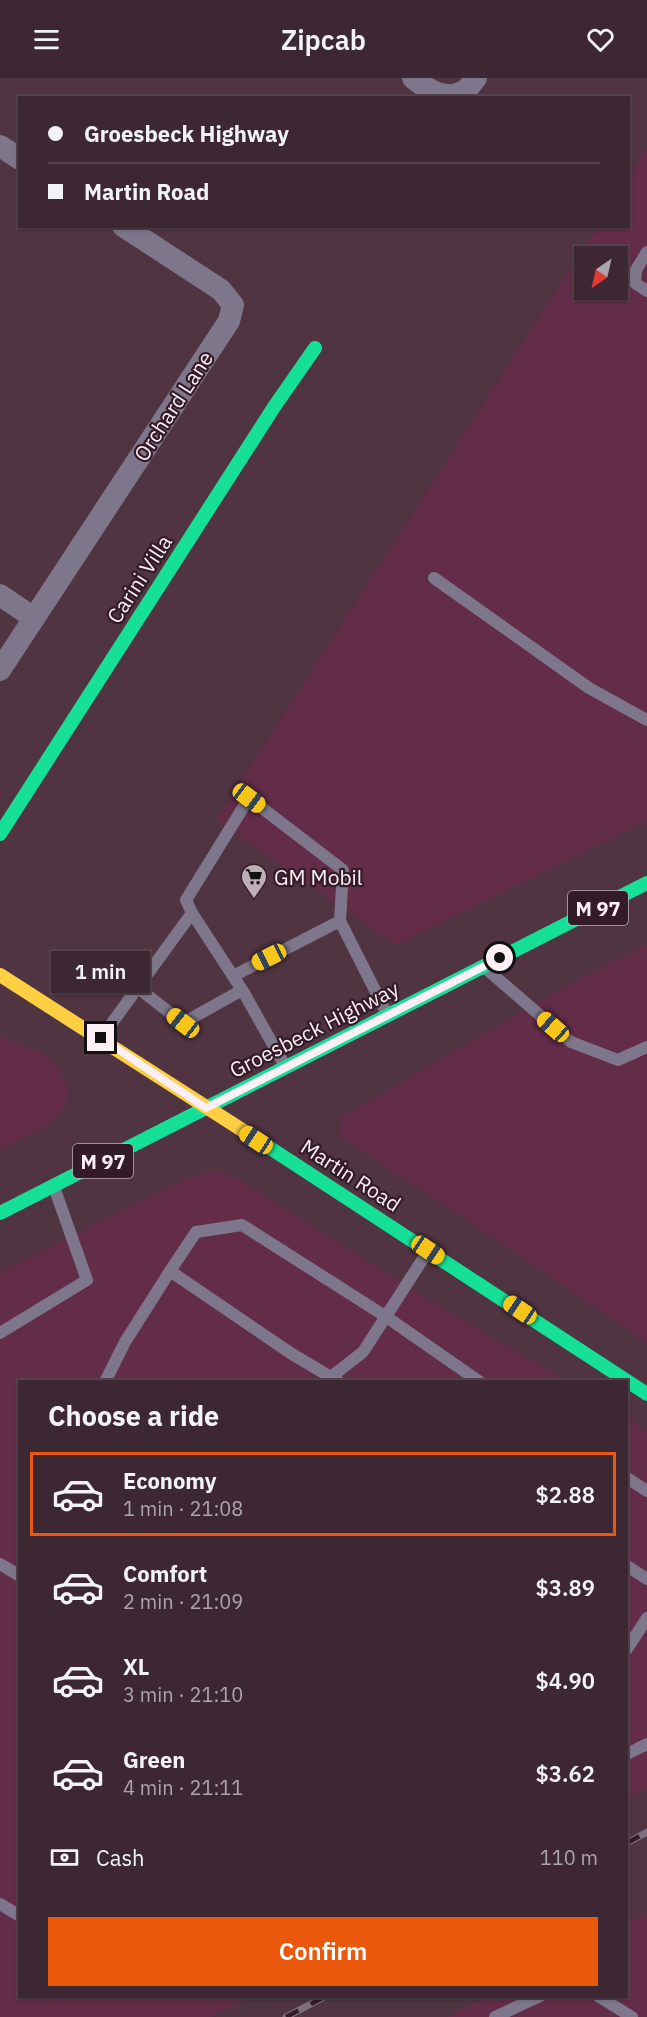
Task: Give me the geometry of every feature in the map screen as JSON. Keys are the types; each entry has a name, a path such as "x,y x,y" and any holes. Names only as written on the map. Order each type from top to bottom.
{"street":[{"path":"413,78 429,90 449,95 464,92 476,78"},
{"path":"0,146 18,158"},
{"name":"Orchard Lane","path":"0,670 229,321 232,306 221,290 126,228"},
{"name":"Carini Villa","path":"0,834 274,407 315,348"},
{"path":"0,595 34,618"},
{"name":"Groesbeck Highway","path":"0,1214 647,883"},
{"name":"Martin Road","path":"0,975 101,1038 626,1380"},
{"name":"Martin Road","path":"628,1382 647,1394"}],"lane":[{"path":"647,252 636,270 634,283 647,291"},
{"path":"434,578 589,688 647,720"},
{"path":"285,1067 242,990 186,900 249,798 343,870 340,921 388,1015"},
{"path":"101,1038 192,913"},
{"path":"233,975 340,921"},
{"path":"483,967 571,1042 618,1059 647,1047"},
{"path":"138,988 183,1023 242,990"},
{"path":"0,1333 87,1280 54,1186"},
{"path":"106,1380 125,1342 196,1232 242,1225 386,1316 477,1380"},
{"path":"170,1271 332,1380 363,1352 428,1250"},
{"path":"628,1479 647,1491"},
{"path":"0,1564 18,1575"},
{"path":"628,1567 647,1579"},
{"path":"628,1648 647,1618"},
{"path":"628,1754 647,1744"},
{"path":"0,1904 18,1915"},
{"path":"495,2017 536,1998"},
{"path":"601,1998 632,2017"}],"shaded area":[{"path":"647,148 647,821 396,945 216,820 574,263 574,300 628,300 628,246 585,246 596,228 630,228 630,175"},
{"path":"647,945 647,1343 339,1136 342,1117 577,980"},
{"path":"0,1036 45,1054 56,1064 69,1088 68,1102 48,1126 0,1150"},
{"path":"219,1172 237,1178 432,1302 564,1380 18,1380 18,1998 248,1998 210,2017 0,2017 0,1273 167,1188 200,1174"},
{"path":"628,1420 647,1431 647,1788 628,1798"},
{"path":"647,1913 647,2017 447,2017 484,1998 628,1998 628,1922"}],"railway":[{"path":"628,1842 647,1832"},
{"path":"286,2017 322,1998"}],"traffic: fast":[{"path":"0,834 274,407 315,348"},
{"path":"0,1213 647,883"},
{"path":"264,1144 626,1380"},
{"path":"628,1382 647,1394"}],"traffic: slow":[{"path":"0,975 264,1144"}],"place":[{"name":"GM Mobil","path":"254,900"}],"route":[{"path":"101,1038 206,1108 500,958"}]}
